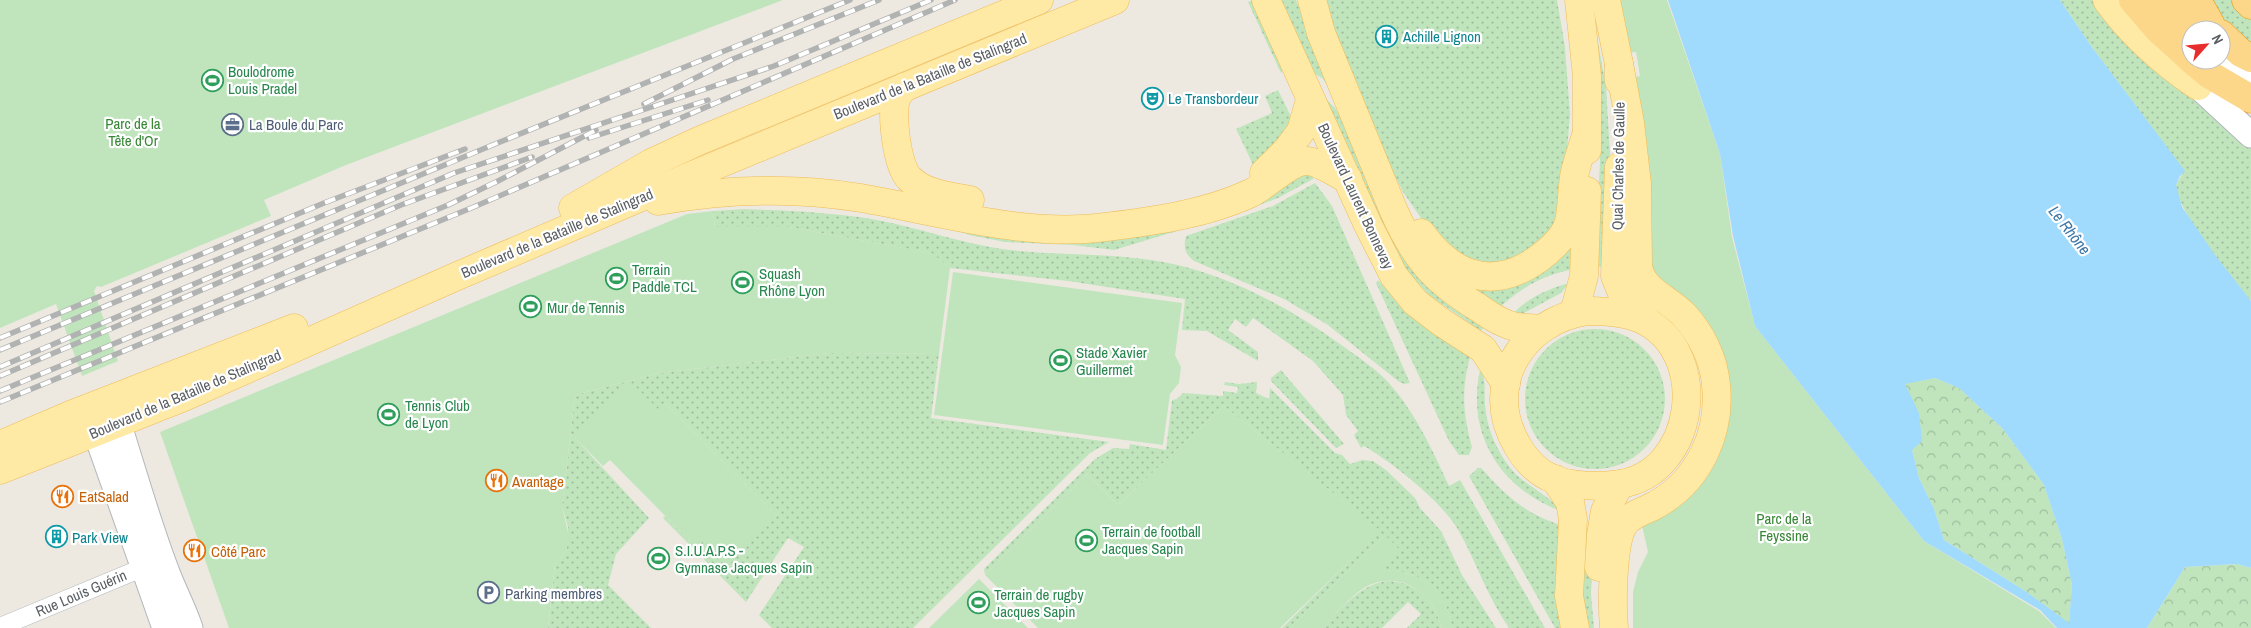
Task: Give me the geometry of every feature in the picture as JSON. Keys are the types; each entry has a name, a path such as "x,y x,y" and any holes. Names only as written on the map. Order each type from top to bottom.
{"highway":[{"path":"2133,0 2154,24 2181,49"},
{"path":"2165,0 2194,20"},
{"path":"2186,0 2201,20"},
{"path":"2196,0 2204,20"},
{"path":"2246,0 2251,5"},
{"path":"2231,46 2251,58"},
{"path":"2231,57 2251,69"},
{"path":"2204,70 2251,99"},
{"path":"2198,86 2251,112"}],"main road":[{"path":"573,208 651,164 701,140 1040,0"},
{"name":"Boulevard de la Bataille de Stalingrad","path":"0,470 103,416 428,269 1082,0"},
{"name":"Boulevard de la Bataille de Stalingrad","path":"0,445 103,416 184,397 454,277 615,210 694,174 1115,0"},
{"name":"Boulevard Laurent Bonnevay","path":"1266,0 1310,100 1394,276 1415,302 1441,322 1483,349 1506,384"},
{"path":"1302,0 1321,33"},
{"path":"1312,0 1321,33"},
{"name":"Quai Charles de Gaulle","path":"1574,313 1584,276 1587,245 1587,76 1579,0"},
{"name":"Quai Charles de Gaulle","path":"1606,0 1619,64 1619,171 1615,276 1626,303 1672,344 1687,382 1681,433 1662,462 1650,473 1620,484"},
{"path":"2107,0 2131,30 2147,46 2198,86"},
{"name":"Boulevard Laurent Bonnevay","path":"1321,33 1404,235 1427,268 1453,292 1499,321 1516,327 1539,329"},
{"path":"1614,628 1613,589 1619,538 1623,526 1630,518 1657,504 1686,481 1707,448 1714,428 1717,406 1713,367 1705,344 1684,314 1646,286 1640,277 1638,266 1637,184 1630,123 1619,64"},
{"path":"904,87 896,98 896,142 908,177 922,187 939,194 1036,213 1075,217 1114,214 1183,203 1252,181 1270,169 1301,131 1310,100"},
{"path":"1374,159 1401,205 1440,255 1456,268 1473,275 1488,278 1503,277 1532,264 1546,254 1556,244 1568,226 1575,172 1588,132"},
{"path":"615,210 693,195 752,190 787,191 860,198 1034,229 1081,229 1190,213 1232,200 1266,185 1294,165 1302,162 1316,164 1348,179"},
{"path":"1599,628 1598,590 1602,523 1605,510 1620,484 1577,484 1555,479 1540,471 1526,458 1512,438 1505,408 1506,384 1510,367 1520,349 1539,329 1552,321 1574,313 1605,312 1646,321"},
{"path":"1555,479 1570,502 1574,519 1570,596 1575,628"}],"street":[{"path":"2231,68 2251,82"},
{"path":"2198,86 2251,135"},
{"path":"103,416 153,563 165,628"},
{"path":"153,563 190,628"},
{"name":"Rue Louis Guérin","path":"0,627 153,563"}],"green space":[{"name":"Parc de la Tête d'Or","path":"0,0 783,0 346,165 264,200 271,216 101,287 97,286 94,291 118,361 82,376 56,304 0,328"},
{"path":"1253,0 1284,67 1281,73 1248,2"},
{"path":"1276,0 1296,0 1333,90 1322,78 1308,70"},
{"path":"1321,0 1557,0 1565,47 1570,115 1562,209 1544,244 1491,268 1462,260 1425,224 1403,192 1385,156"},
{"name":"Parc de la Feyssine","path":"1615,0 1667,0 1720,154 1732,237 1755,326 1924,541 2039,611 2056,628 1633,628 1633,592 1638,572 1648,552 1640,517 1673,498 1721,384 1653,285 1630,78 1640,76 1636,52 1626,53"},
{"path":"2060,0 2096,0 2251,143 2251,301 2207,244 2185,211 2178,197 2176,185 2184,171 2091,46"},
{"path":"2206,0 2232,0 2251,20 2251,54 2231,30 2231,20 2223,20"},
{"path":"1594,20 1606,87 1610,153 1606,268 1595,266 1600,161 1599,87"},
{"path":"1278,90 1297,129 1257,173 1236,129 1272,113 1265,96"},
{"path":"1319,92 1335,108 1350,132 1371,183 1487,322 1481,331 1429,295 1400,263"},
{"path":"1314,170 1313,179 1278,198 1243,211 1114,250 1073,245 1005,242 969,235 954,229 843,208 1050,235"},
{"path":"1315,183 1332,206 1410,383 1404,384 1398,381 1328,325 1284,299 1194,261 1187,253 1185,247 1186,236 1273,206"},
{"path":"741,195 841,208 760,203"},
{"path":"744,209 811,212 860,217 1002,249 1118,256 1163,262 1216,277 1267,299 1337,342 1388,382 1415,418 1449,486 1460,480 1545,628 1509,628 1495,605 1460,533 1452,521 1430,497 1403,473 1364,446 1361,448 1354,435 1358,431 1346,415 1343,395 1313,361 1253,318 1246,327 1235,319 1228,330 1258,352 1258,361 1207,331 1182,330 1185,299 1068,281 950,268 931,253 789,227 715,227 713,211"},
{"name":"Tennis Club de Lyon","path":"713,211 715,227 789,227 932,253 950,268 939,354 830,353 659,373 575,395 562,506 569,537 566,551 555,564 548,628 229,628 160,432 687,214"},
{"path":"1575,223 1575,269 1542,279 1522,289 1496,311 1461,284 1480,287"},
{"name":"Stade Xavier Guillermet","path":"953,272 1182,303 1175,355 1181,367 1179,383 1170,394 1163,445 934,415"},
{"path":"1378,280 1414,318 1470,357 1464,391 1465,413 1472,447 1469,455 1459,455 1449,441 1376,283"},
{"path":"1569,283 1561,293 1522,314 1513,314 1538,295"},
{"path":"1595,329 1609,330 1622,334 1645,349 1660,372 1664,385 1664,413 1660,426 1645,449 1622,464 1609,468 1595,469 1581,468 1568,464 1545,449 1530,426 1526,413 1525,399 1526,385 1530,372 1545,349 1568,334 1581,330"},
{"path":"830,353 939,354 931,418 1109,442 1090,453 913,628 772,628 759,615 804,547 788,538 746,602 663,518 665,516 693,544 698,538 776,515 666,404 659,411 575,438 649,518 616,554 608,585 651,628 548,628 555,564 566,551 568,527 562,506 575,395 659,373"},
{"path":"1281,370 1344,444 1336,448 1271,381 1271,378"},
{"path":"1480,370 1484,379 1488,423 1498,448 1507,464 1517,476 1552,501 1558,510 1537,500 1519,487 1504,472 1492,455 1483,436 1478,416 1477,393"},
{"path":"1935,378 1959,388 2003,429 2044,485 2062,539 2072,585 2069,624 2025,591 1944,540 1934,509 1919,478 1912,450 1904,383"},
{"path":"631,382 659,410 666,404 776,515 725,565 699,539 693,544 610,460 603,466 575,438"},
{"path":"1225,382 1239,384 1257,382 1256,393 1269,399 1270,388 1335,453 1342,455 1350,464 1362,460 1373,461 1386,470 1415,498 1420,508 1441,531 1462,575 1496,628 1452,628 1444,603 1437,592 1428,584 1407,573 1380,571 1385,535 1290,628 1282,628 1380,531 1224,406 1118,505 1087,474 985,575 984,569 1095,459 1113,448 1129,449 1130,444 1166,450 1172,400 1177,399 1183,393 1223,396 1223,391 1237,393 1238,387 1224,385"},
{"path":"1224,406 1381,531 1280,628 1038,628 985,575 1087,474 1118,505"},
{"path":"1478,468 1481,468 1500,488 1528,510 1563,526 1565,628 1555,628 1469,476"},
{"path":"1583,530 1594,530 1591,594 1594,628 1585,628 1582,611"},
{"path":"1385,535 1400,550 1380,570 1407,573 1429,584 1444,602 1452,628 1441,628 1438,615 1423,594 1402,582 1389,581 1377,582 1358,592 1322,628 1290,628"},
{"path":"2237,564 2251,568 2251,628 2147,628 2185,567"},
{"name":"Terrain de rugby Jacques Sapin","path":"979,579 1028,628 929,628"},
{"path":"1388,581 1408,585 1424,594 1435,609 1441,628 1407,628 1421,614 1408,602 1382,628 1322,628 1359,592 1378,583"}],"water":[{"name":"Le Rhône","path":"1668,0 2060,0 2091,46 2185,171 2180,176 2176,185 2182,207 2215,255 2251,301 2251,568 2237,564 2185,567 2147,628 2057,628 2040,610 1924,541 1755,326 1733,236 1720,154","holes":["1935,378 1959,388 2003,429 2044,485 2062,539 2072,585 2069,623 2025,591 1944,540 1934,509 1919,478 1912,450 1922,441 1919,413 1905,384"]}],"railway":[{"path":"0,350 495,144 850,0"},
{"path":"644,104 733,59 879,0"},
{"path":"0,367 454,173 774,66 931,0"},
{"path":"0,402 476,206 955,0"},
{"path":"589,138 708,100"},
{"path":"0,391 448,205 596,130"},
{"path":"0,338 324,203 465,149"},
{"path":"0,376 401,205 532,157"}],"place":[{"name":"Achille Lignon","path":"1387,36"},
{"name":"Boulodrome Louis Pradel","path":"212,80"},
{"name":"Le Transbordeur","path":"1152,98"},
{"name":"La Boule du Parc","path":"233,124"},
{"name":"Terrain Paddle TCL","path":"616,278"},
{"name":"Squash Rhône Lyon","path":"743,282"},
{"name":"Mur de Tennis","path":"531,307"},
{"name":"Stade Xavier Guillermet","path":"1060,361"},
{"name":"Tennis Club de Lyon","path":"389,414"},
{"name":"Avantage","path":"496,481"},
{"name":"EatSalad","path":"63,496"},
{"name":"Park View","path":"56,537"},
{"name":"Terrain de football Jacques Sapin","path":"1086,540"},
{"name":"Côté Parc","path":"195,551"},
{"name":"S.I.U.A.P.S - Gymnase Jacques Sapin","path":"659,559"},
{"name":"Parking membres","path":"489,593"},
{"name":"Terrain de rugby Jacques Sapin","path":"978,603"}]}
